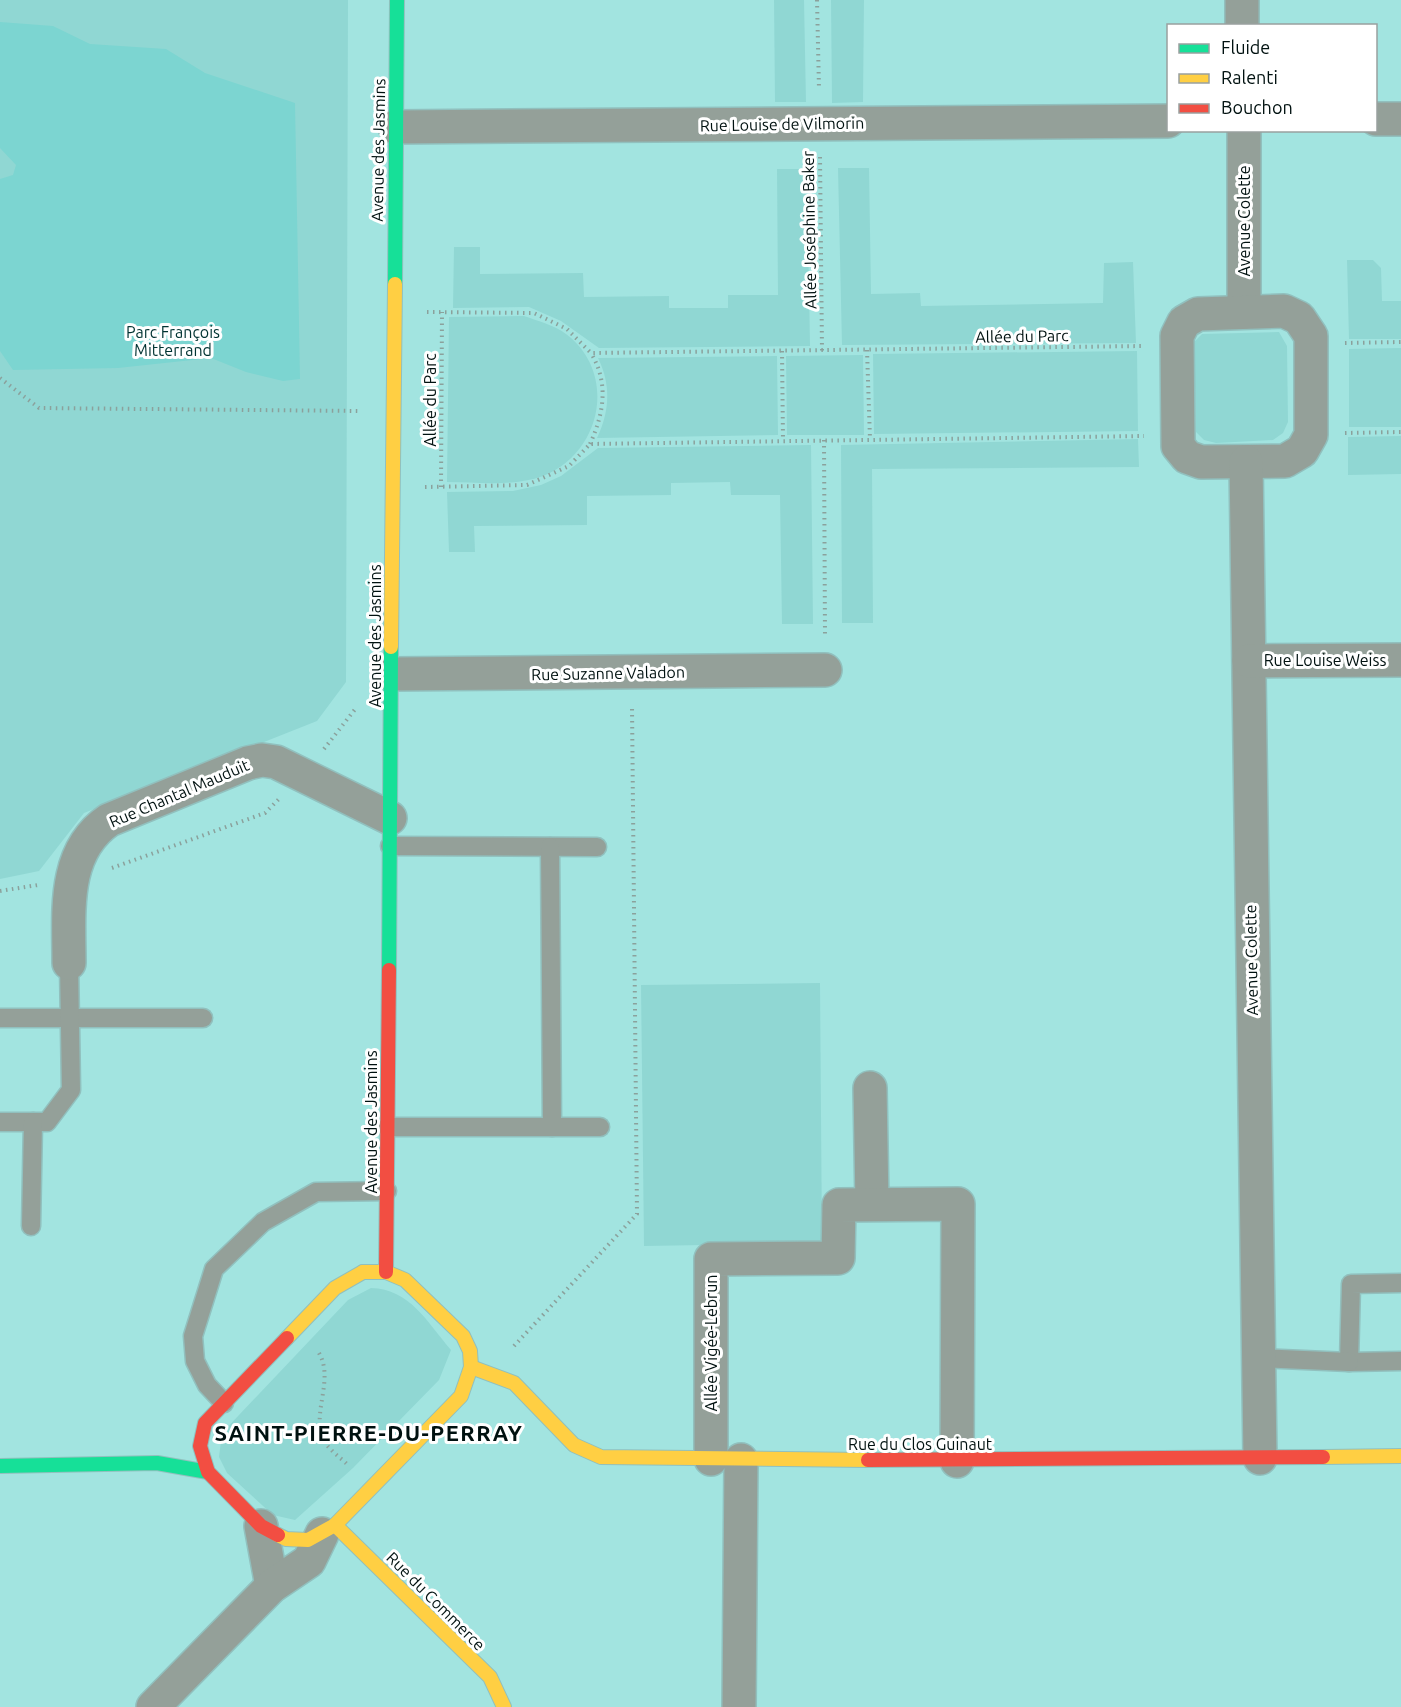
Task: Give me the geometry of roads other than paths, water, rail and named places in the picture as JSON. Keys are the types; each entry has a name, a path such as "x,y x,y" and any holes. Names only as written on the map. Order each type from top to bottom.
{"street":[{"name":"Avenue des Jasmins","path":"386,1272 394,128 397,0"},
{"path":"1242,0 1242,24"},
{"path":"1377,120 1401,119"},
{"name":"Rue Louise de Vilmorin","path":"394,128 1167,121"},
{"name":"Avenue Colette","path":"1244,132 1244,312"},
{"path":"1284,311 1299,318 1311,336 1311,434 1302,451 1286,461 1200,462 1187,457 1178,446 1178,336 1184,322 1198,314 1244,312 1284,311"},
{"name":"Avenue Colette","path":"1246,462 1260,1458"},
{"name":"Rue Louise Weiss","path":"1248,661 1401,660"},
{"name":"Rue Suzanne Valadon","path":"391,674 825,670"},
{"name":"Rue Chantal Mauduit","path":"69,963 72,879 78,852 94,830 109,820 248,763 262,760 289,767 390,832"},
{"path":"870,1088 872,1204"},
{"name":"Allée Vigée-Lebrun","path":"726,1460 711,1259 838,1258 839,1205 958,1204 957,1461"},
{"path":"153,1707 272,1586 309,1562 328,1530 460,1396 471,1367 470,1350 463,1336 405,1280 386,1272 363,1272 335,1288 205,1423 190,1434"},
{"name":"Rue du Clos Guinaut","path":"471,1367 514,1383 574,1446 602,1457 957,1461 1401,1456"},
{"path":"205,1423 200,1446 208,1472 261,1526 286,1539 308,1540 328,1530"},
{"path":"157,1463 169,1451"},
{"path":"726,1460 739,1707"},
{"path":"0,1466 157,1463 208,1472"},
{"path":"261,1526 272,1586"},
{"name":"Rue du Commerce","path":"328,1530 490,1677 504,1707"}],"lane":[{"path":"390,832 550,847 597,847"},
{"path":"550,847 552,1127"},
{"path":"0,1122 47,1122 71,1090 69,963"},
{"path":"0,1018 203,1018"},
{"path":"31,1226 33,1122"},
{"path":"387,1127 600,1127"},
{"path":"224,1403 207,1385 195,1361 193,1336 214,1269 263,1222 316,1192 387,1191"},
{"path":"1349,1362 1351,1284 1401,1283"},
{"path":"1257,1358 1349,1362 1401,1361"}],"district":[{"name":"SAINT-PIERRE-DU-PERRAY","path":"369,1432"}],"park label":[{"name":"Parc François Mitterrand","path":"173,341"}]}
